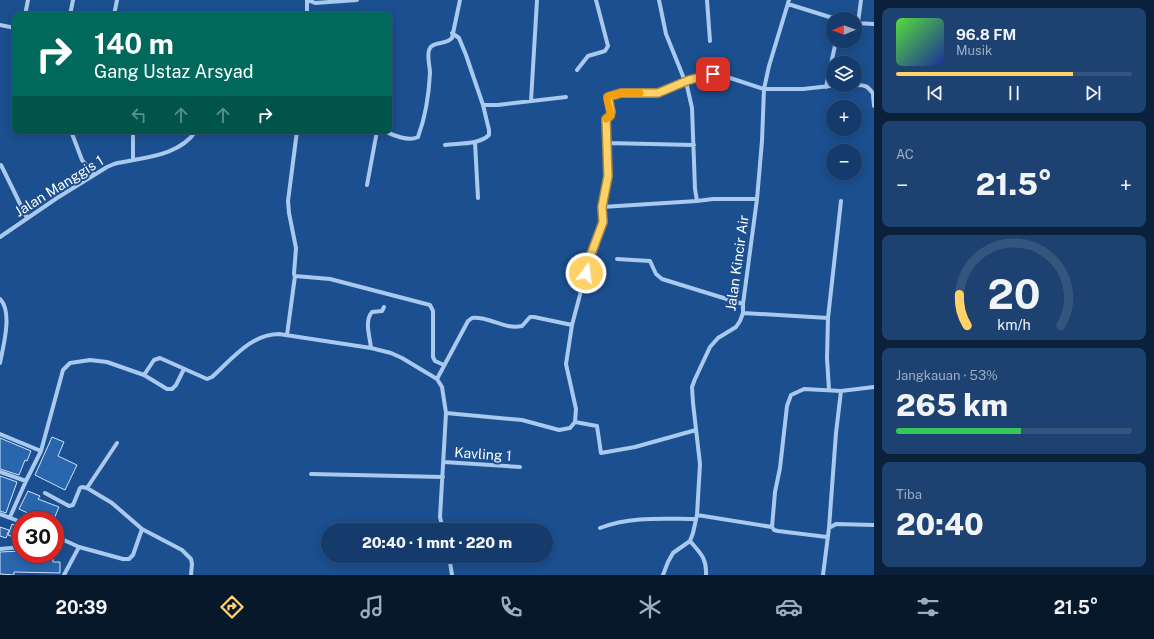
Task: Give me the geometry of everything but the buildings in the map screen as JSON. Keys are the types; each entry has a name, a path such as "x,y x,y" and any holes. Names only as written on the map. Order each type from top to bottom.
{"street":[{"path":"26,12 28,0"},
{"path":"71,12 73,0"},
{"path":"115,12 117,0"},
{"path":"307,12 307,0 315,3 357,0"},
{"path":"392,134 401,137 418,138 426,102 430,73 430,47 448,42 452,38 460,0"},
{"path":"531,101 537,0"},
{"path":"577,70 588,56 605,51 608,46 596,0"},
{"path":"659,0 666,34 685,82 692,108 695,189 697,201"},
{"path":"707,0 710,41"},
{"path":"858,12 861,0"},
{"path":"788,2 826,15"},
{"name":"Jalan Kincir Air","path":"690,541 694,533 697,517 700,464 692,387 710,348 718,338 736,326 744,313 757,199 762,140 764,89 772,52 788,2"},
{"path":"862,23 874,24"},
{"path":"0,25 12,27"},
{"path":"445,145 475,142 489,135 483,105 466,55 459,38 452,33"},
{"path":"446,414 522,420 559,430 570,428 574,422 576,409 566,364 572,325 590,257 603,222 602,207 607,178 606,119 610,116 611,112 607,99 609,96 621,93 658,93 702,76 713,74 721,75 764,89 804,89 826,87"},
{"path":"862,86 871,89 874,95 874,106"},
{"path":"483,105 566,97"},
{"path":"72,134 82,160 94,175"},
{"path":"133,134 133,160"},
{"name":"Jalan Manggis 1","path":"0,237 94,175 114,164 165,153 179,148 194,134"},
{"path":"287,335 295,276 296,248 288,206 297,134"},
{"path":"368,185 376,134"},
{"path":"475,142 478,198"},
{"path":"607,143 694,145"},
{"path":"1,165 27,218"},
{"path":"602,207 713,199 757,199"},
{"path":"829,390 827,358 828,318 841,201"},
{"path":"617,259 650,261 656,274 662,279 744,304"},
{"path":"295,276 330,279 430,305 433,311 433,357 435,361 444,365"},
{"path":"0,299 6,310 6,318 0,363"},
{"path":"371,348 368,326 369,317 372,312 382,311 384,307"},
{"path":"744,313 828,318"},
{"path":"437,379 468,321 472,318 482,318 508,326 522,326 530,317 572,325"},
{"path":"144,375 154,360 160,358 206,379 212,377 250,344 264,336 271,334 287,335 371,348 398,355 437,379 442,387 446,414 440,517 441,523"},
{"path":"0,514 10,517 41,451 63,370 70,363 90,360 108,362 144,375 167,389 172,389 176,385 184,369"},
{"path":"772,527 775,492 780,468 787,406 792,395 804,389 841,391 874,387"},
{"path":"823,575 829,528 836,433 841,391"},
{"path":"574,422 597,426 601,453 635,447 696,430"},
{"path":"0,434 41,451"},
{"path":"87,488 117,443"},
{"name":"Kavling 1","path":"444,462 520,467"},
{"path":"0,472 26,481"},
{"path":"311,474 443,477"},
{"path":"44,493 71,506 73,505 80,488 87,488 112,503 142,529 182,550 192,559 191,575"},
{"path":"600,528 620,522 642,518 697,517 772,527 774,530 778,531 827,537"},
{"path":"829,528 836,524 874,525"},
{"path":"64,540 79,547 123,559 130,559 133,555 142,529"},
{"path":"664,575 668,562 673,553 690,541 702,554 707,565 706,575"},
{"path":"64,575 79,547"},
{"path":"0,549 12,548"},
{"path":"450,563 452,575"}],"slow traffic":[{"path":"606,119 611,115 607,99 609,96 621,93 640,93"}],"route":[{"path":"586,273 596,238 603,222 602,207 608,176 606,119 611,115 607,99 608,97 621,93 658,93 689,80 713,74"}]}
